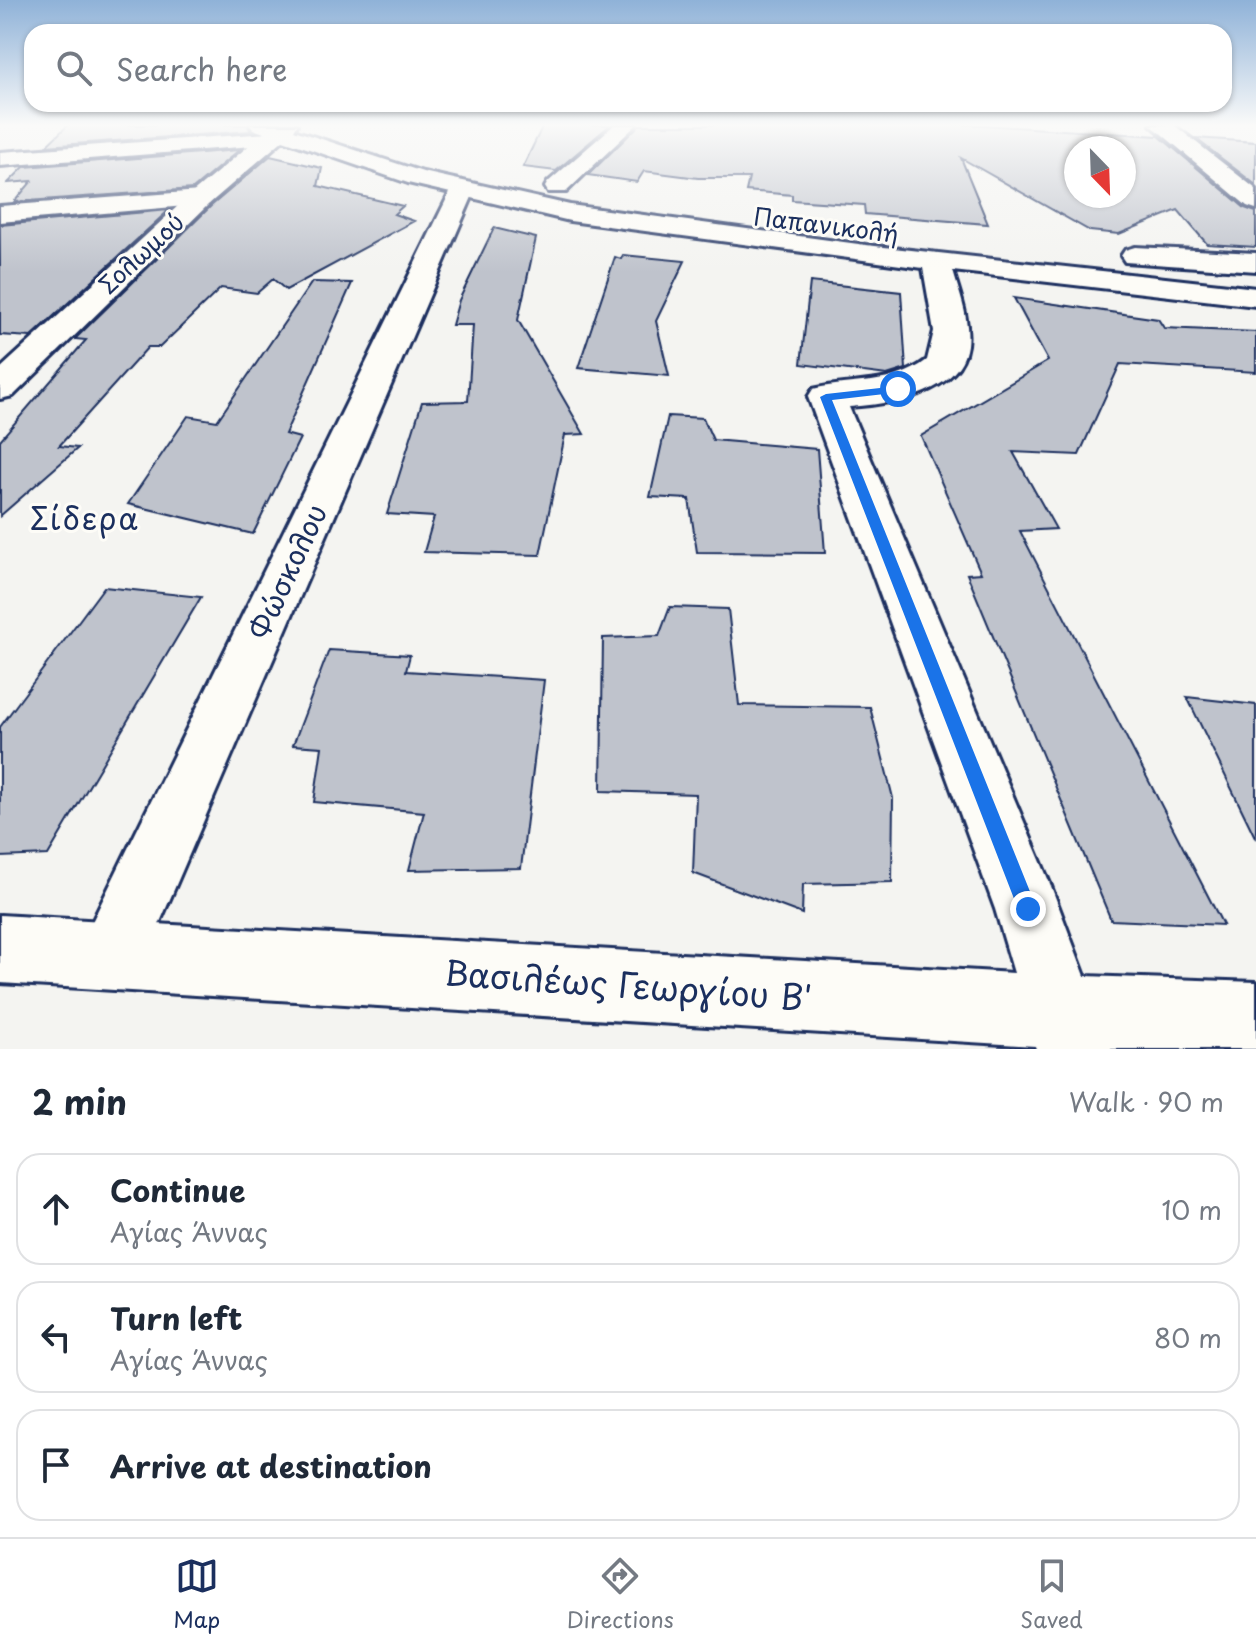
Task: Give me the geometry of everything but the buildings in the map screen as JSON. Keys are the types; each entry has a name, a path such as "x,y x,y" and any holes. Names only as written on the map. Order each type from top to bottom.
{"street":[{"name":"Σολωμού","path":"0,388 226,174"},
{"path":"447,174 634,223 1256,297"},
{"name":"Παπανικολή","path":"447,174 557,187 734,215 1256,273"},
{"name":"Φώσκολου","path":"112,954 447,174"},
{"path":"557,187 572,174"},
{"path":"1222,174 1256,201"},
{"path":"0,214 200,199"},
{"name":"Παπανικολή","path":"1095,255 1256,262"},
{"path":"936,261 951,332 948,355 930,375 898,389 826,397 1028,909 1067,1030"},
{"path":"1198,290 1256,306"},
{"name":"Βασιλέως Γεωργίου Β'","path":"0,949 112,954 1067,1030 1256,1018"}],"district":[{"name":"Σίδερα","path":"85,520"}],"route":[{"path":"898,389 826,397 1028,909"}]}
